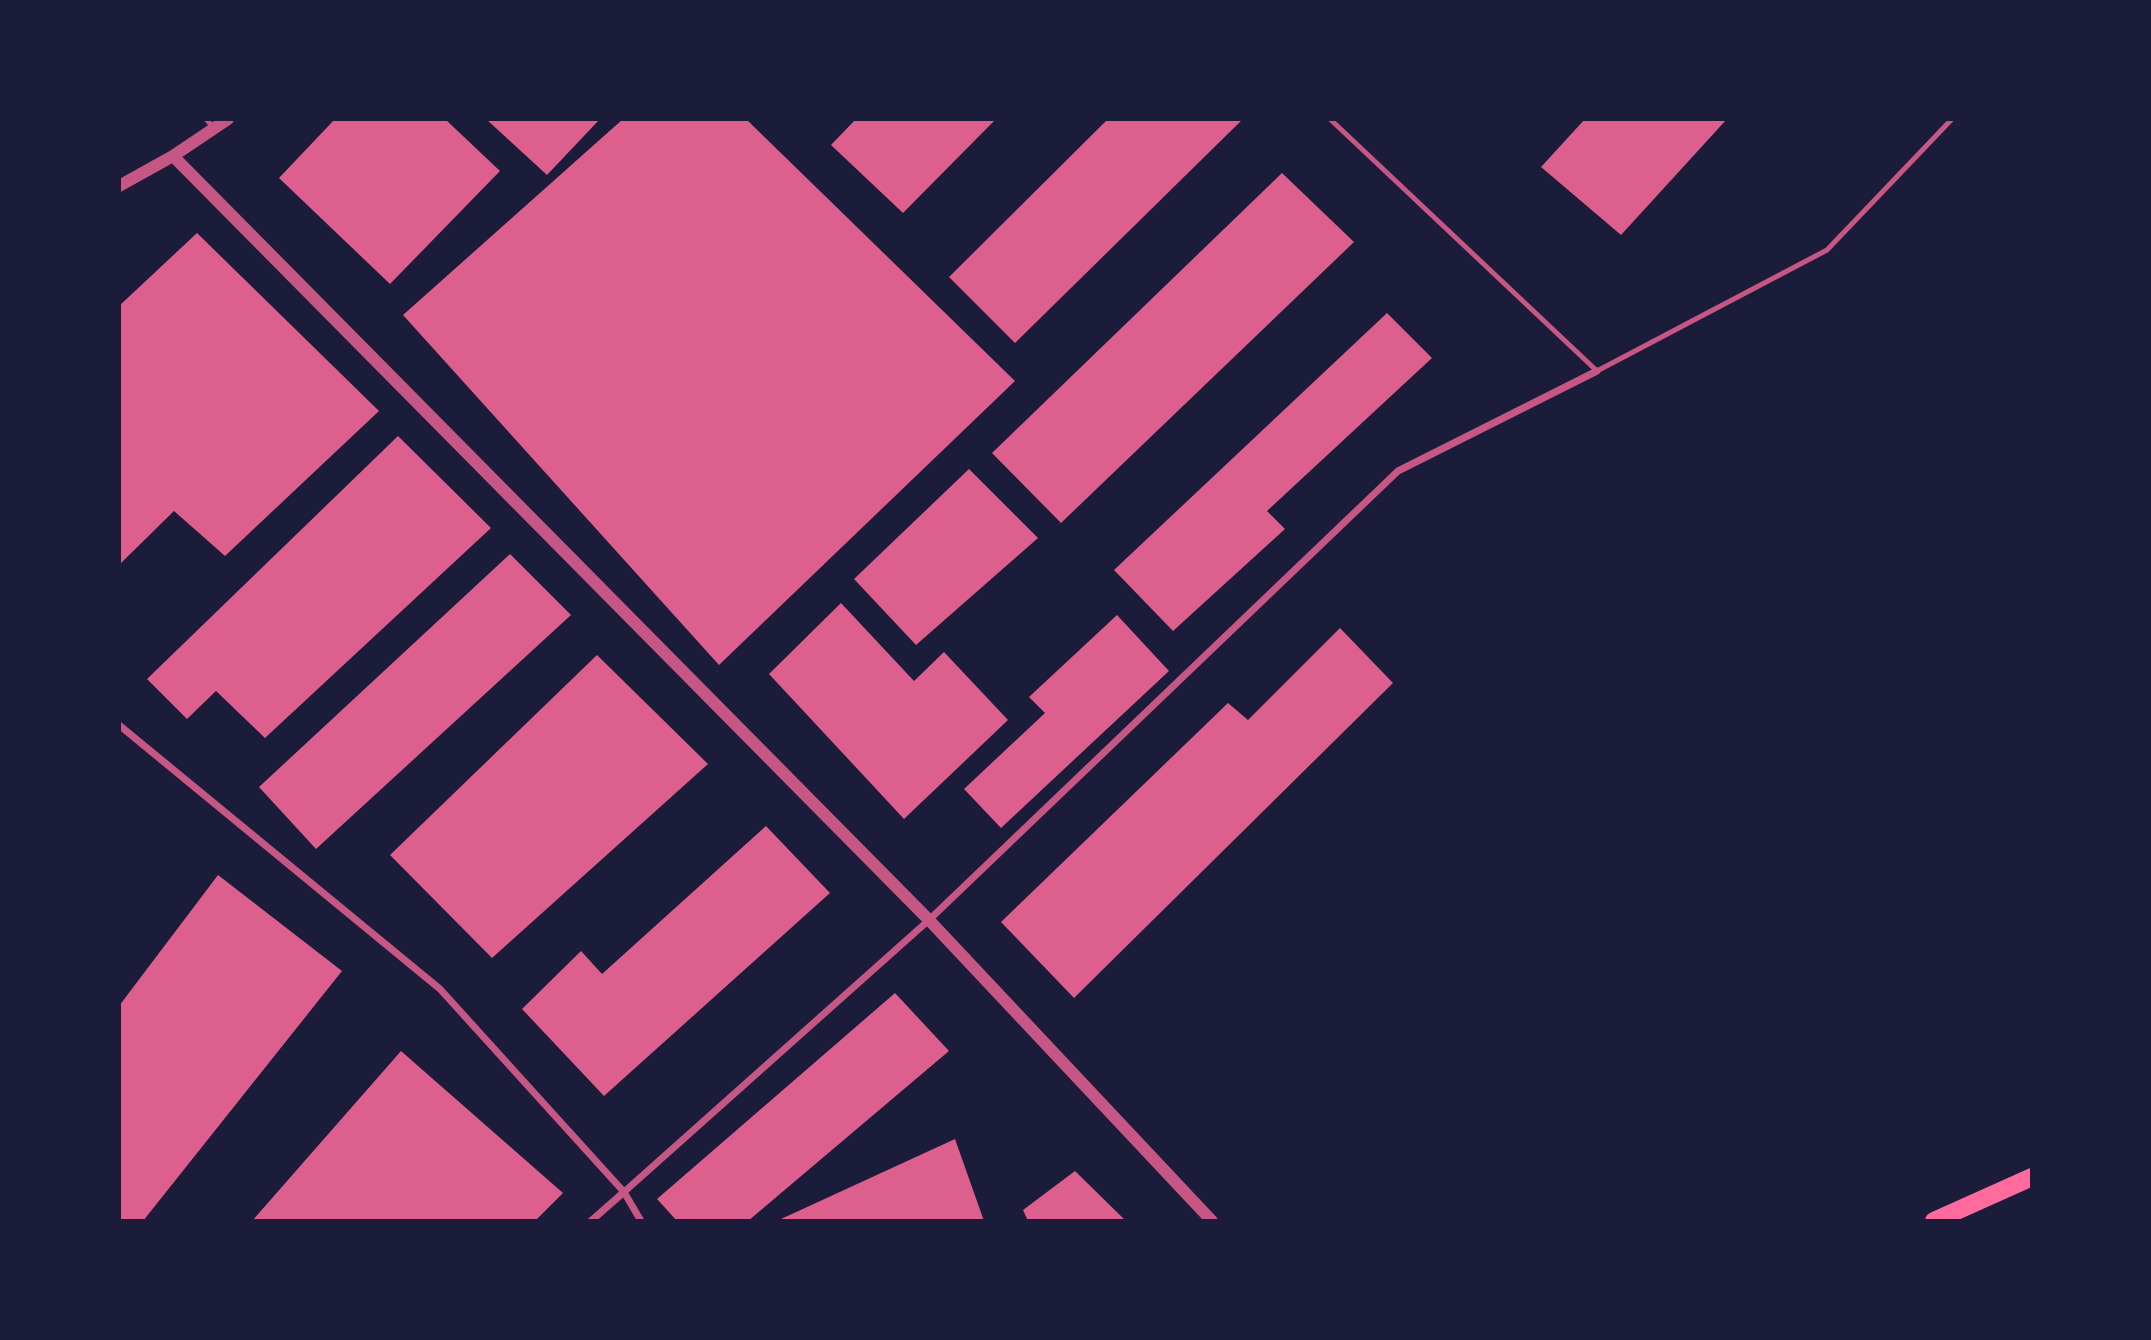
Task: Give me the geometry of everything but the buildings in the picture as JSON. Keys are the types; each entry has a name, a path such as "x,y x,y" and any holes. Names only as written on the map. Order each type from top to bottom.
{"main road":[{"path":"1934,1221 2032,1177"}],"street":[{"path":"119,186 173,156 210,124 228,119"},
{"path":"173,156 929,920 1212,1221"},
{"path":"591,1221 929,920 1398,471 1597,371"},
{"path":"119,725 440,989 624,1192 641,1221"}],"lane":[{"path":"1330,119 1597,371 1827,250 1952,119"}]}
